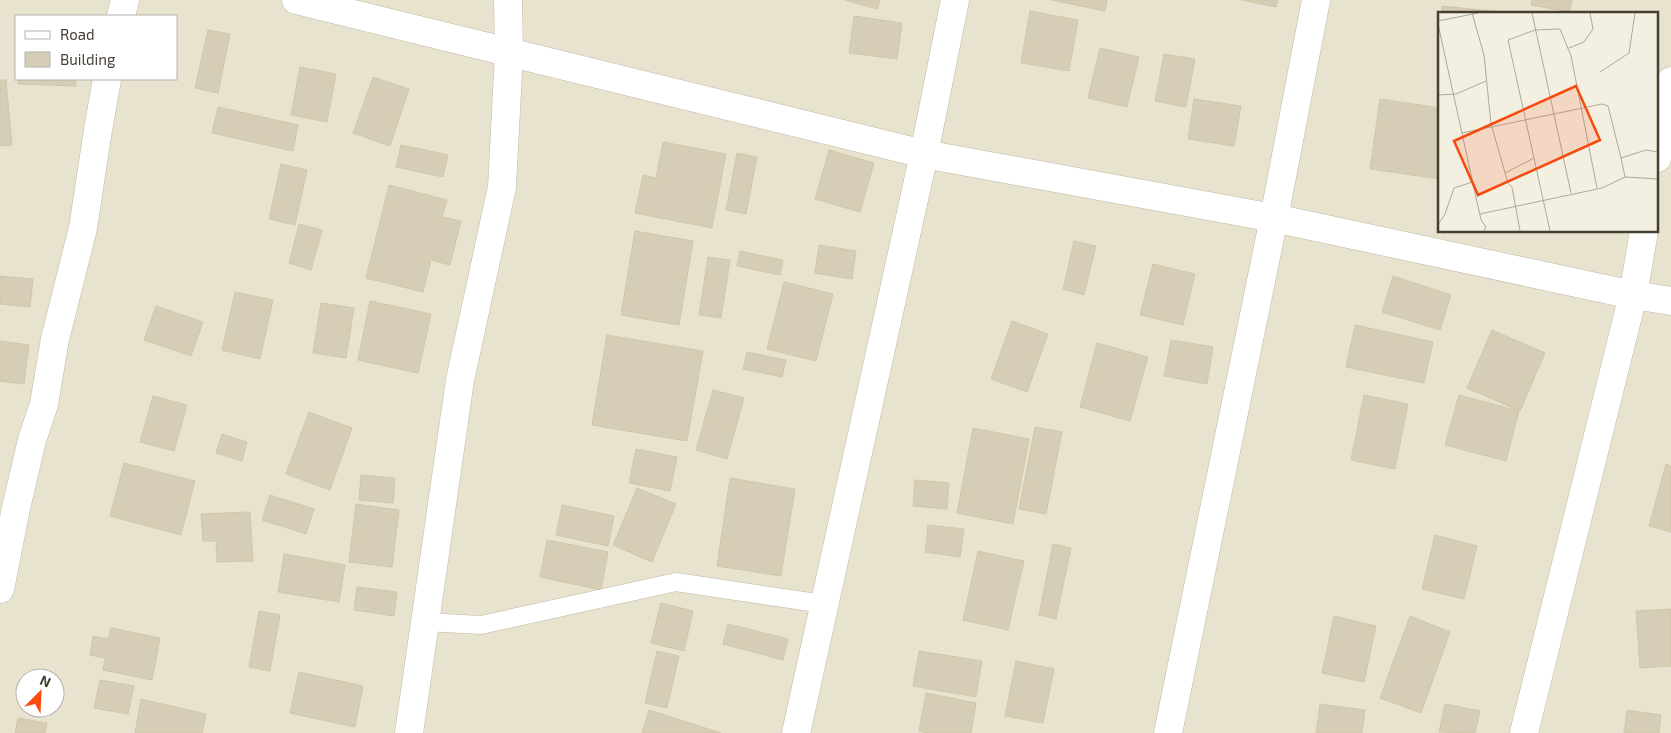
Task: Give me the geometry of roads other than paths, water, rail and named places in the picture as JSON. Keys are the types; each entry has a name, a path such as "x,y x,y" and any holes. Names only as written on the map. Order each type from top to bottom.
{"street":[{"path":"121,15 124,0"},
{"path":"296,0 924,154 1274,218 1633,295 1671,301"},
{"path":"409,733 460,380 502,187 509,52 508,0"},
{"path":"796,733 924,154 955,0"},
{"path":"1168,733 1274,218 1316,0"},
{"path":"0,589 2,560 32,440 44,404 55,339 83,228 107,80"},
{"path":"1658,153 1671,82"},
{"path":"1524,733 1633,295 1644,232"}],"lane":[{"path":"425,622 481,625 676,582 824,604"}]}
